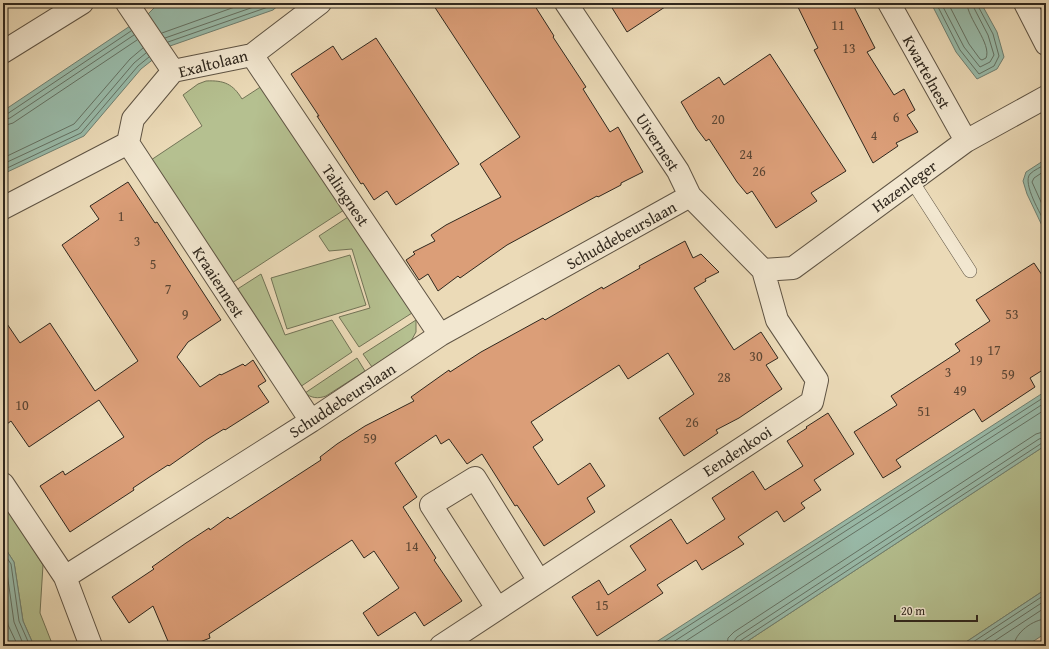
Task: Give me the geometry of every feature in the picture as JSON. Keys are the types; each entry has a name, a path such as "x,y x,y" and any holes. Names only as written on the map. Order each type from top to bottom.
{"street":[{"path":"3,52 82,3"},
{"name":"Exaltolaan","path":"128,144 133,119 169,64 252,55 320,3"},
{"name":"Uivernest","path":"566,3 678,171 690,196 763,270"},
{"name":"Kwartelnest","path":"889,3 966,141"},
{"path":"1025,3 1046,44"},
{"path":"131,8 169,64"},
{"name":"Talingnest","path":"252,55 440,335"},
{"name":"Hazenleger","path":"763,270 793,268 966,141 1046,97"},
{"path":"3,208 128,144"},
{"name":"Kraaiennest","path":"128,144 310,421"},
{"name":"Schuddebeurslaan","path":"65,577 310,421 440,335 690,196"},
{"name":"Eendenkooi","path":"441,646 812,402 817,380 777,320 763,270"},
{"path":"497,608 432,505 475,478 539,581"},
{"path":"3,484 65,577 90,646"}],"lane":[{"path":"912,180 970,272"}],"shaded area":[{"path":"206,81 223,82 231,86 242,99 262,86 344,210 232,283 151,160 202,126 183,95 198,84"},
{"path":"348,217 412,313 359,347 339,317 370,308 352,249 329,251 319,236"},
{"path":"350,255 366,305 287,329 271,278"},
{"path":"261,274 285,335 332,320 352,352 300,387 236,290"},
{"path":"416,320 416,332 411,341 372,367 363,354"},
{"path":"357,358 365,371 326,396 315,398 305,393"},
{"path":"1046,445 1046,589 960,646 740,646"},
{"path":"3,501 43,565 40,613 53,646 34,646 23,621 14,562 3,545"}],"water":[{"path":"159,3 281,3 273,10 170,46 141,69 84,136 3,174 3,111 148,14"},
{"path":"931,3 981,3 997,32 1004,57 997,69 977,79 956,52"},
{"path":"1046,159 1046,234 1027,194 1023,181 1026,172"},
{"path":"1046,391 1046,445 740,646 650,646"},
{"path":"3,545 14,562 23,621 34,646 3,646"},
{"path":"1046,589 1046,633 1026,646 960,646"}],"building":[{"path":"432,3 533,3 554,36 553,37 586,87 583,89 610,132 618,127 643,172 507,245 460,278 458,276 438,291 428,274 419,280 406,260 415,254 413,252 435,241 431,235 446,225 501,197 480,164 520,137"},
{"path":"609,3 671,3 627,32"},
{"path":"796,3 852,3 875,48 867,52 894,95 904,89 915,110 907,115 918,132 896,143 898,146 873,163 814,50 818,48"},
{"path":"376,38 459,164 396,205 387,191 374,200 363,183 361,184 291,74 333,46 342,60"},
{"path":"770,54 846,171 811,193 817,201 776,228 752,191 747,194 737,182 709,139 706,141 681,102 719,77 724,85"},
{"path":"128,182 155,223 157,222 221,320 188,342 177,357 200,387 220,374 221,375 243,364 245,366 253,360 266,381 258,386 269,402 225,430 224,429 206,440 70,532 40,486 63,471 65,475 124,437 99,400 29,447 11,421 3,427 3,318 20,343 50,323 95,391 138,361 62,245 99,219 90,206"},
{"path":"685,241 693,258 701,254 719,272 705,279 706,281 694,288 734,350 761,332 778,358 766,365 782,389 739,418 716,430 718,433 684,456 659,418 694,394 668,353 628,379 619,365 531,422 543,440 533,447 558,485 590,463 605,486 587,498 595,512 544,546 517,505 515,506 482,454 467,464 449,439 441,444 436,435 395,463 417,497 403,507 436,558 434,560 462,601 424,626 415,612 378,636 363,613 399,588 374,551 364,558 352,540 209,634 210,638 190,646 170,646 153,606 129,623 112,597 154,569 152,567 186,543 209,528 210,530 228,517 230,519 321,460 320,457 337,444 365,426 414,401 411,397 449,370 450,372 481,352 543,318 545,320 602,287 603,289 640,268 639,266"},
{"path":"1034,263 1046,281 1046,368 1030,378 1035,387 982,422 974,409 896,460 901,467 883,478 854,432 897,405 891,396 960,351 955,344 990,321 976,300"},
{"path":"828,413 854,454 814,480 821,490 801,503 805,508 784,522 777,511 738,537 744,544 702,570 696,560 657,585 663,593 597,636 572,597 599,580 608,595 646,570 630,546 671,519 687,544 725,519 712,498 753,471 765,490 803,466 787,441"}]}
